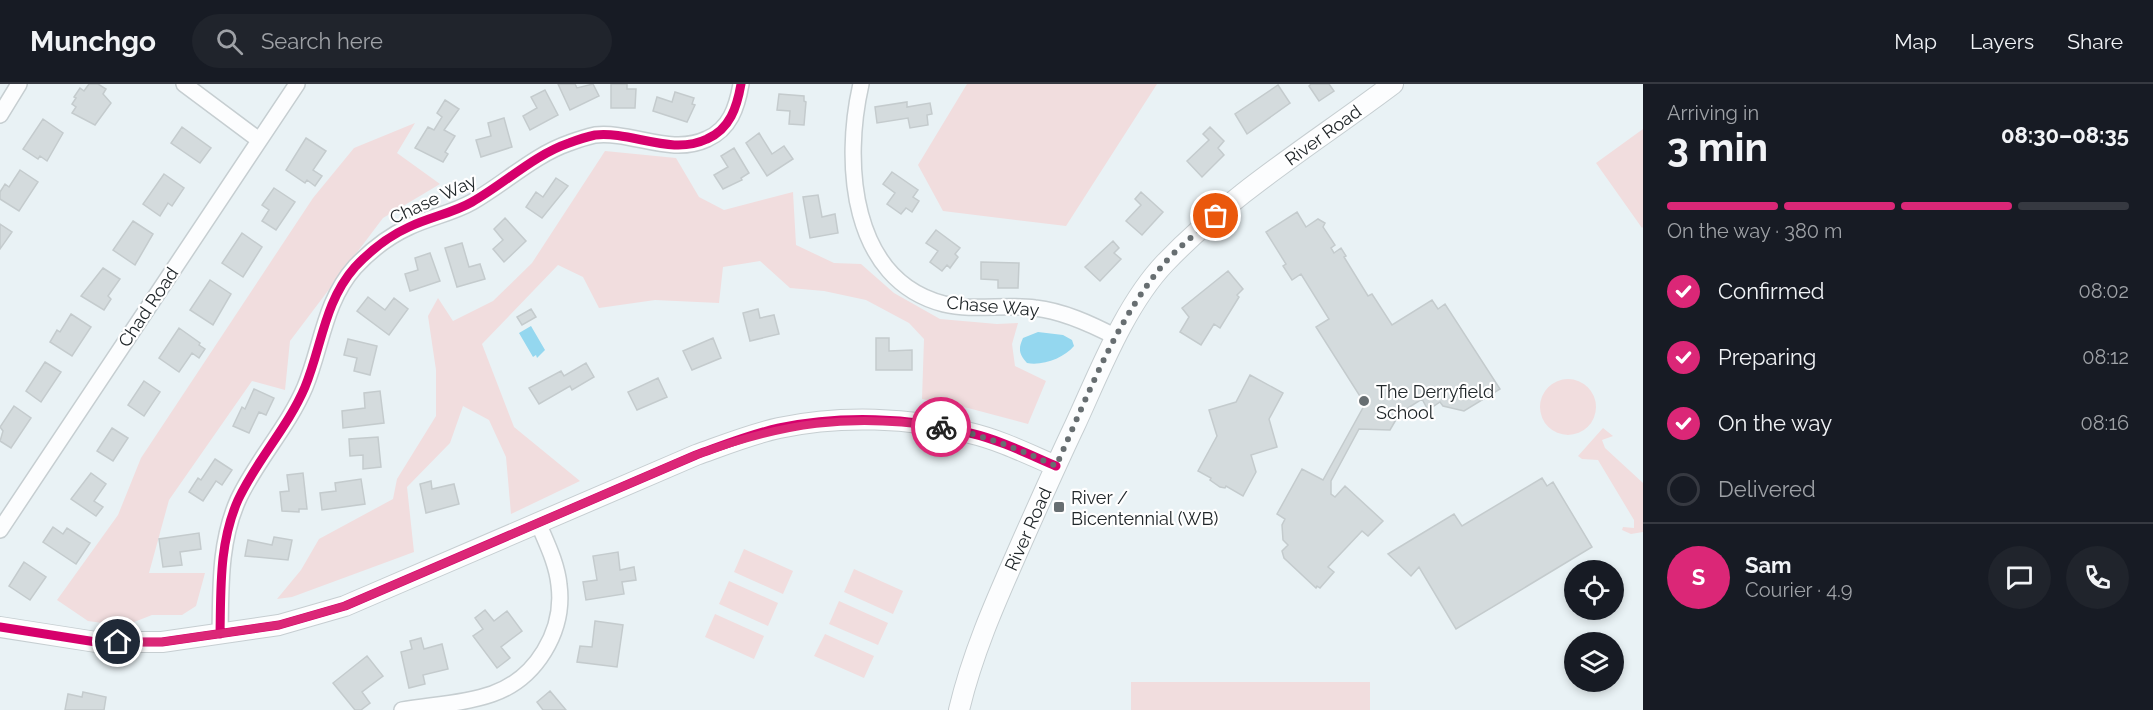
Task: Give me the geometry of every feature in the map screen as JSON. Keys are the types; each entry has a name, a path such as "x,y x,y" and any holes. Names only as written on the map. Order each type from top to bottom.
{"street":[{"path":"0,115 19,84"},
{"path":"184,84 259,140"},
{"name":"Chad Road","path":"0,530 297,84"},
{"name":"Chase Way","path":"220,634 222,552 238,500 300,398 309,377 327,312 334,296 354,267 394,235 410,226 466,205 566,144 596,135 673,144 690,144 708,139 724,127 735,112 739,84"},
{"name":"Chase Way","path":"861,84 857,101 853,149 855,186 867,236 875,252 897,279 911,290 944,304 1035,308 1053,311 1116,337"},
{"name":"River Road","path":"959,710 972,660 982,634 1056,466 1116,337 1145,289 1163,265 1183,245 1251,188 1393,84"},
{"path":"0,627 96,642 162,642 279,625 345,606 718,447 779,428 815,422 899,422 969,432 1056,466"},
{"path":"402,710 448,707 492,694 508,686 535,664 553,634 558,618 559,584 538,525"}],"shaded area":[{"path":"967,84 1157,84 1066,226 943,211 918,165"},
{"path":"415,123 397,153 440,184 383,218 290,341 285,390 252,381 169,500 149,573 205,573 196,606 182,615 152,615 124,626 88,621 57,600 118,515 141,458 313,198 354,148"},
{"path":"1643,129 1643,227 1642,228 1596,163"},
{"path":"605,151 676,158 699,197 724,210 793,192 796,245 834,263 861,264 894,293 940,319 997,324 1018,323 1012,344 1015,366 1046,381 1028,424 922,399 924,339 909,323 866,300 824,291 790,288 760,261 723,267 719,303 655,300 599,308 583,277 558,265 482,344 514,427 580,481 511,514 506,457 489,420 463,406 450,443 407,487 414,552 292,597 277,599 301,570 319,539 393,499 397,479 436,416 436,370 428,316 438,298 453,321 493,301 532,263"},
{"path":"1568,379 1583,384 1591,392 1596,407 1591,422 1583,430 1568,435 1553,430 1545,422 1540,407 1545,392 1553,384"},
{"path":"1603,428 1613,436 1602,440 1605,448 1643,483 1643,532 1631,534 1622,530 1623,527 1634,528 1634,520 1598,460 1582,459 1578,456"},
{"path":"744,549 793,571 783,594 734,572"},
{"path":"854,569 903,591 893,614 844,592"},
{"path":"729,581 778,603 768,626 719,604"},
{"path":"839,601 888,623 878,645 829,624"},
{"path":"715,614 764,636 754,659 705,637"},
{"path":"825,634 874,656 864,678 814,656"},
{"path":"1131,682 1370,682 1370,710 1131,710"}],"water":[{"path":"531,326 545,350 537,358 536,355 533,357 519,333"},
{"path":"1038,332 1063,335 1072,340 1074,346 1053,360 1027,363 1020,351 1021,342 1023,338"}],"building":[{"path":"89,84 98,84 106,89 103,94 111,103 95,125 72,113 76,107 72,104 76,98 74,97 80,88 84,91"},
{"path":"558,84 575,84 577,88 593,84 599,96 570,110"},
{"path":"611,84 627,84 627,89 636,89 635,108 611,108"},
{"path":"1329,84 1334,91 1319,101 1309,86"},
{"path":"1278,85 1290,103 1247,134 1235,114"},
{"path":"545,90 558,115 530,130 523,116 537,108 531,97"},
{"path":"675,92 694,98 692,104 695,105 687,122 653,111 657,97 672,102"},
{"path":"779,94 804,96 806,102 804,125 789,124 790,111 777,110"},
{"path":"445,100 459,109 444,130 455,136 445,152 448,154 443,162 415,148 428,127 434,130 442,117 437,113"},
{"path":"907,102 907,107 930,103 932,114 927,115 928,125 910,128 908,118 877,123 875,107"},
{"path":"504,118 512,147 481,157 476,140 491,136 488,123"},
{"path":"43,119 63,133 47,161 40,156 38,159 23,149"},
{"path":"182,127 211,148 200,163 171,143"},
{"path":"1210,127 1224,141 1218,148 1224,155 1202,177 1187,161 1209,140 1203,134"},
{"path":"759,133 772,154 784,146 793,159 767,176 746,143"},
{"path":"306,138 326,151 313,170 322,176 315,186 307,180 305,183 286,170"},
{"path":"734,148 749,173 741,178 742,180 723,189 714,175 728,167 721,156"},
{"path":"20,170 38,182 19,211 0,199 0,192 5,184 9,187"},
{"path":"892,172 918,190 913,197 919,201 912,212 906,208 901,214 887,204 895,193 883,184"},
{"path":"164,174 184,188 172,206 168,203 160,216 143,204"},
{"path":"556,178 568,186 542,218 526,207 536,192 543,197"},
{"path":"274,188 295,202 276,230 262,221 269,210 262,205"},
{"path":"1141,192 1163,212 1142,235 1126,221 1141,205 1135,199"},
{"path":"818,195 822,217 835,214 838,233 810,238 803,197"},
{"name":"The Derryfield School","path":"1297,212 1306,227 1318,219 1325,223 1323,227 1335,245 1331,248 1334,253 1341,248 1368,296 1372,294 1392,325 1432,300 1438,309 1445,304 1500,389 1464,411 1443,406 1440,402 1428,410 1422,399 1395,416 1397,418 1390,430 1359,429 1331,481 1331,494 1335,497 1345,486 1383,521 1368,536 1362,531 1328,567 1334,572 1320,588 1317,586 1316,588 1284,558 1282,551 1288,545 1283,540 1282,525 1285,519 1277,514 1302,469 1323,480 1365,404 1316,327 1329,319 1301,274 1292,280 1283,266 1286,264 1266,232"},
{"path":"505,218 526,241 504,262 493,249 503,240 494,229"},
{"path":"133,221 153,234 135,265 113,250"},
{"path":"0,224 12,232 0,249"},
{"path":"936,230 960,248 955,254 958,257 950,268 947,265 942,271 930,262 938,251 926,243"},
{"path":"242,233 262,247 243,277 222,263"},
{"path":"1113,241 1119,248 1114,253 1121,259 1100,281 1085,267"},
{"path":"462,243 469,267 480,264 485,279 457,287 445,248"},
{"path":"430,253 440,281 410,291 405,274 418,270 415,258"},
{"path":"981,262 1019,263 1018,288 998,288 998,280 981,279"},
{"path":"103,268 120,279 108,296 111,299 104,310 81,296"},
{"path":"1228,271 1243,289 1237,295 1239,297 1220,328 1214,324 1201,345 1180,332 1189,317 1182,308"},
{"path":"210,280 231,294 213,325 190,310"},
{"path":"368,297 385,310 394,298 408,309 389,335 357,311"},
{"path":"531,309 536,317 522,325 517,317"},
{"path":"758,309 760,318 774,315 779,334 750,341 743,313"},
{"path":"71,314 91,327 72,356 50,342 57,330 60,332"},
{"path":"179,328 205,349 199,358 192,353 179,372 159,358"},
{"path":"713,338 721,358 692,370 683,351"},
{"path":"876,338 889,338 889,351 912,350 912,370 876,370"},
{"path":"348,339 377,346 370,375 354,371 357,358 344,355"},
{"path":"45,362 61,372 41,402 26,391"},
{"path":"586,363 594,377 572,390 570,386 539,404 529,388 561,371 564,376"},
{"path":"1250,375 1283,393 1269,419 1277,447 1251,455 1256,472 1243,496 1226,486 1225,488 1220,487 1210,480 1211,478 1198,471 1217,436 1209,410 1236,402"},
{"path":"658,378 667,397 637,410 628,392"},
{"path":"144,381 160,392 144,416 128,405"},
{"path":"254,389 274,398 266,415 259,412 249,433 233,426 242,407 245,409"},
{"path":"380,391 384,423 343,428 342,411 365,408 364,393"},
{"path":"14,406 31,418 11,448 0,441 3,431 0,427"},
{"path":"112,428 128,438 113,461 97,451"},
{"path":"378,437 381,467 363,469 363,455 350,456 349,439"},
{"path":"215,459 232,470 222,485 216,481 203,501 189,492 198,478 201,480"},
{"path":"91,473 106,484 94,501 103,507 96,516 71,499"},
{"path":"303,473 307,509 299,509 299,512 282,511 280,492 289,491 287,475"},
{"path":"1542,478 1547,486 1553,482 1592,547 1570,560 1564,560 1564,564 1456,629 1419,567 1411,576 1388,554 1454,514 1462,526"},
{"path":"361,479 365,504 322,510 320,493 336,491 335,483"},
{"path":"431,481 432,489 454,484 459,504 426,513 420,484"},
{"path":"53,527 63,534 67,528 90,543 76,564 43,542"},
{"path":"199,533 201,549 180,552 182,565 163,567 159,539"},
{"path":"274,537 292,540 288,560 245,556 248,540 272,545"},
{"path":"618,552 620,570 634,567 636,580 622,582 624,594 586,600 583,582 597,580 593,556"},
{"path":"24,562 46,577 30,600 9,586"},
{"path":"485,610 494,621 507,611 522,631 501,647 510,658 497,668 473,636 483,629 475,618"},
{"path":"595,621 623,625 617,667 577,662 580,646 592,647"},
{"path":"421,638 424,649 442,644 448,669 423,675 425,684 409,688 401,652 412,649 410,641"},
{"path":"367,656 383,676 362,692 370,703 361,710 355,710 333,683"},
{"path":"550,691 566,710 543,710 537,702"},
{"path":"83,692 106,697 104,710 65,710 68,694 82,697"}],"cycle path":[{"path":"220,634 222,566 232,516 245,486 298,402 311,372 336,295 355,267 394,235 465,206 531,162 572,142 595,135 623,136 680,145 693,144 707,139 715,135 727,123 737,101 741,84"},
{"path":"0,627 96,642 162,642 279,625 345,606 696,455 758,433 802,424 850,420 924,424 992,439 1056,466"}],"way so far":[{"path":"941,427 969,432 1002,443 1056,466 1116,337 1145,289 1163,265 1216,216"}],"place":[{"name":"The Derryfield School","path":"1364,401"},
{"name":"River / Bicentennial (WB)","path":"1059,507"}],"route":[{"path":"118,642 162,642 279,625 345,606 538,525 696,455 779,428 815,422 860,421 899,422 941,427"}]}
